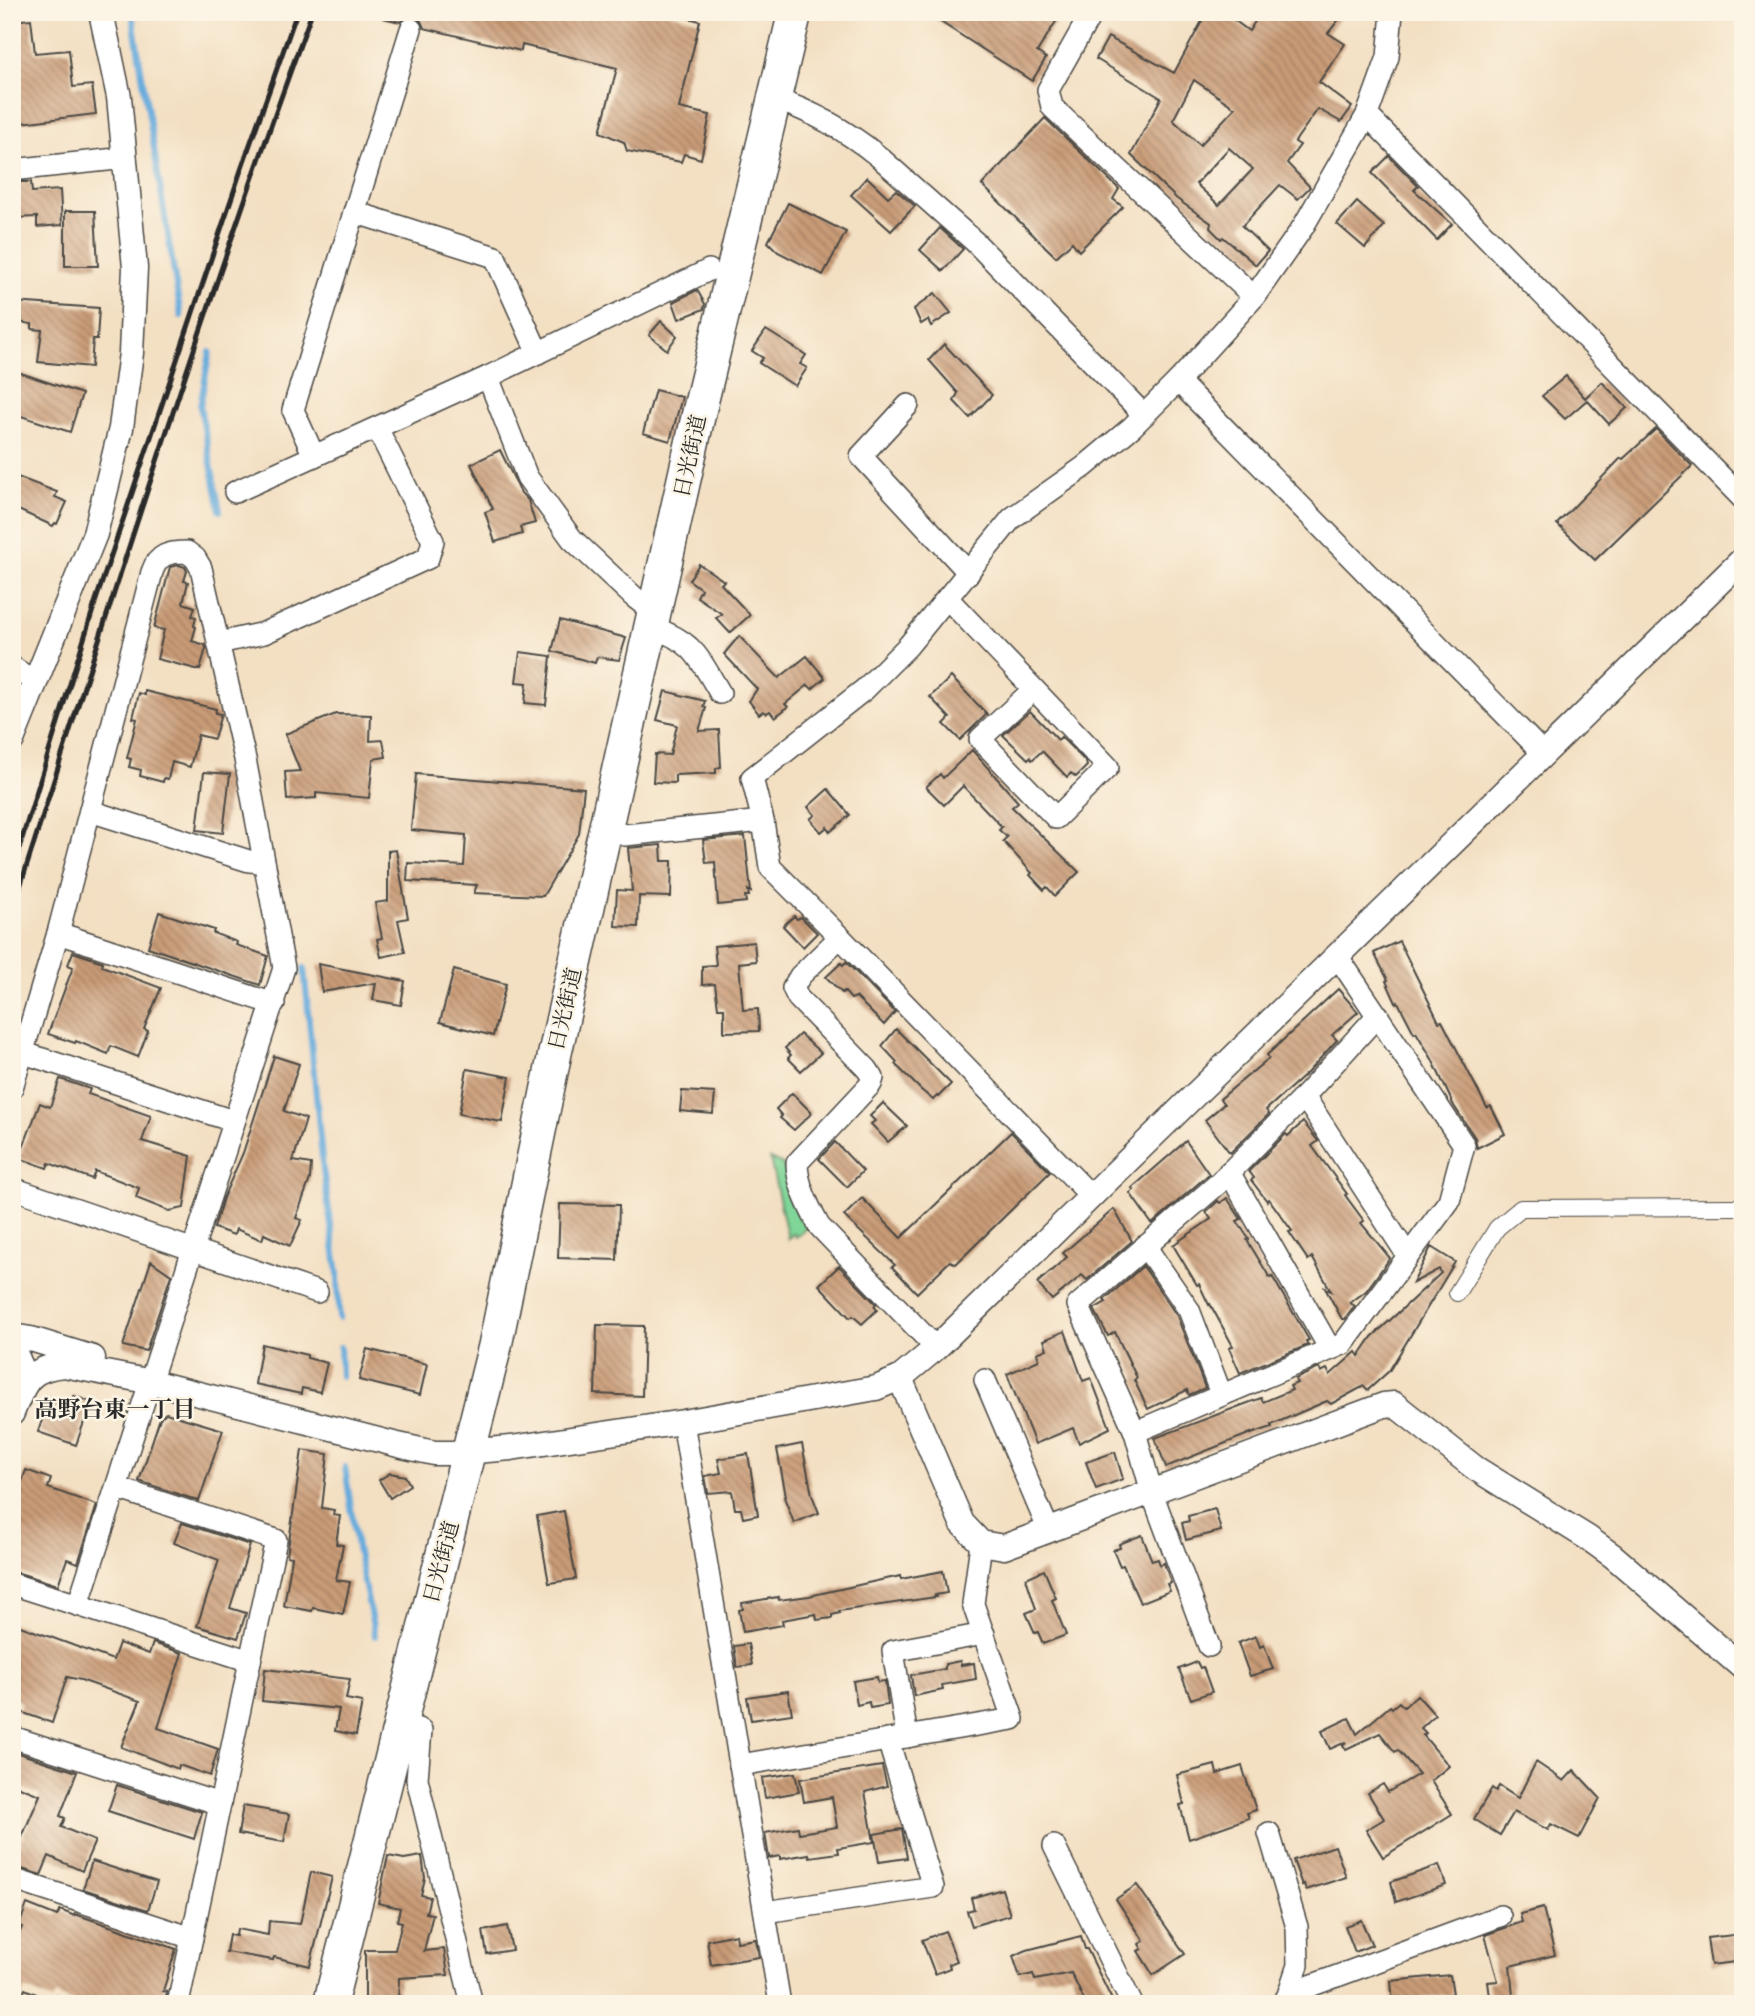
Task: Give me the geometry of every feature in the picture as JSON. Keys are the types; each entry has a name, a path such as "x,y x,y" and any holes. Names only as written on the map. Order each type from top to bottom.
{"highway":[{"name":"日光街道","path":"330,2004 495,1346 552,1066 700,408 794,12"}],"street":[{"path":"12,740 95,534 121,428 131,352 135,268 126,158 119,97 101,12"},
{"path":"1093,12 1048,90 1052,107 1254,297"},
{"path":"1091,1196 769,867 763,821 752,778 866,689 908,646 1012,518 1084,467 1144,415 1254,297 1303,227 1367,115 1388,57 1392,12"},
{"path":"314,456 293,410 411,29"},
{"path":"774,99 817,116 878,156 975,242 1144,415"},
{"path":"1367,115 1743,499"},
{"path":"12,170 126,158"},
{"path":"354,212 495,257 538,353"},
{"path":"235,492 488,377 709,270"},
{"path":"488,377 527,477 572,539 643,604 654,618 691,647 720,694"},
{"path":"1178,380 1543,753"},
{"path":"908,405 861,456 969,573"},
{"path":"219,643 264,633 428,558 433,541 377,428"},
{"path":"12,1088 58,933 155,562 164,554 187,552 201,568 219,643 246,759 284,968 192,1250 143,1380 117,1488 78,1605"},
{"path":"12,1413 30,1376 52,1366 64,1365 143,1380 434,1453 469,1452 682,1422 876,1388 900,1378 936,1348 1743,559"},
{"path":"948,598 1108,767 1056,817 980,739 1033,690"},
{"path":"12,667 35,682"},
{"path":"90,811 249,861 264,862"},
{"path":"606,830 625,835 763,821"},
{"path":"58,933 274,1004"},
{"path":"840,937 800,976 793,988 798,998 867,1069 873,1078 872,1084 797,1163 797,1173 810,1210 819,1226 936,1348"},
{"path":"1135,1432 1343,1344 1449,1201 1464,1145 1338,957"},
{"path":"1209,1646 1152,1493 1135,1432 1077,1305 1229,1172 1378,1015"},
{"path":"24,1054 233,1121"},
{"path":"1304,1096 1408,1256"},
{"path":"1229,1172 1330,1349"},
{"path":"12,1188 317,1292"},
{"path":"1457,1293 1497,1228 1521,1208 1743,1207"},
{"path":"1145,1246 1189,1310 1222,1394"},
{"path":"12,1336 31,1339 111,1364 143,1380"},
{"path":"12,1346 23,1371 24,1384"},
{"path":"900,1378 962,1522 981,1543 1004,1547 1384,1405 1394,1404 1475,1468 1613,1556 1743,1668"},
{"path":"985,1380 1049,1531"},
{"path":"682,1422 780,2004"},
{"path":"117,1488 276,1540 178,2004"},
{"path":"740,1766 1013,1719 973,1604 981,1543"},
{"path":"12,1584 250,1661"},
{"path":"765,1912 933,1887 897,1739 893,1651 984,1634"},
{"path":"399,1722 421,1730 417,1779 472,2004"},
{"path":"12,1737 220,1804"},
{"path":"1269,1833 1297,1927 1298,1965 1284,2001"},
{"path":"1054,1846 1132,2004"},
{"path":"12,1879 191,1938"},
{"path":"1284,2001 1301,1989 1500,1916"}],"green space":[{"path":"770,1159 783,1165 806,1220 805,1229 796,1237 793,1233 788,1239"}],"building":[{"path":"384,12 665,12 700,21 679,108 710,115 701,159 684,154 681,162 627,151 624,142 600,132 617,68 522,45 521,51 424,28 421,21 414,16 407,16 400,22 383,18"},
{"path":"925,12 1062,12 1037,52 1046,58 1032,81"},
{"path":"1207,12 1223,12 1249,31 1261,12 1345,12 1328,33 1345,44 1319,82 1352,107 1341,122 1318,109 1295,142 1300,145 1287,163 1310,187 1298,199 1280,185 1242,226 1268,251 1256,265 1223,237 1221,239 1210,228 1211,223 1177,199 1131,155 1161,98 1096,59 1108,37 1174,73","holes":["1194,80 1235,108 1200,145 1173,120","1229,148 1253,169 1219,205 1196,184"]},
{"path":"31,19 35,53 69,50 73,87 92,85 96,114 12,124 12,21"},
{"path":"1045,118 1119,189 1113,199 1123,207 1079,251 1072,242 1056,257 982,185"},
{"path":"1389,156 1418,186 1414,190 1452,224 1437,240 1372,173"},
{"path":"867,177 888,197 896,190 915,206 891,231 851,195"},
{"path":"31,182 32,192 60,190 62,225 37,227 37,217 12,218 12,183"},
{"path":"1357,202 1384,226 1365,248 1337,224"},
{"path":"788,203 846,232 823,275 778,252 768,242"},
{"path":"65,211 95,211 98,266 65,266"},
{"path":"940,228 963,249 943,271 920,250"},
{"path":"697,290 705,304 704,309 679,319 673,302"},
{"path":"935,293 951,313 931,326 928,320 921,324 914,309"},
{"path":"13,302 99,308 97,339 93,339 91,367 38,362 42,330 32,329 32,324 12,321"},
{"path":"661,321 677,336 667,350 649,335"},
{"path":"766,330 806,355 800,364 807,368 795,386 759,363 763,358 752,351"},
{"path":"944,344 992,395 970,418 954,401 958,393 929,360"},
{"path":"12,370 82,394 70,432 12,413"},
{"path":"1566,376 1585,398 1602,382 1627,408 1609,424 1587,400 1565,419 1542,396"},
{"path":"655,390 682,397 670,441 643,433"},
{"path":"1656,429 1692,466 1595,560 1557,524 1621,458"},
{"path":"500,450 521,493 528,500 535,523 520,527 522,534 495,542 485,512 493,509 471,464"},
{"path":"12,475 57,492 55,497 67,502 57,524 53,526 12,507"},
{"path":"699,564 724,581 721,584 750,615 730,633 716,618 722,614 697,597 701,589 689,580"},
{"path":"179,565 187,571 184,581 188,582 183,603 195,607 192,616 196,617 196,627 192,641 205,645 206,648 200,670 157,659 164,630 154,628 170,567"},
{"path":"560,620 626,638 619,660 597,657 595,663 552,651"},
{"path":"739,636 779,678 807,656 825,678 812,689 808,685 785,704 788,707 775,717 770,711 759,714 749,701 757,689 724,654"},
{"path":"520,652 551,656 546,705 525,703 527,683 516,682"},
{"path":"951,677 987,714 960,740 944,724 950,718 930,697"},
{"path":"145,691 216,709 215,713 221,714 214,739 198,735 190,767 172,762 168,779 164,778 163,782 140,776 141,770 129,767 131,759 127,758 137,719 133,718 139,693 145,695"},
{"path":"665,691 705,701 703,707 706,708 699,731 719,730 721,767 716,768 716,773 675,775 675,783 653,782 655,754 670,755 677,725 657,720"},
{"path":"1030,711 1058,740 1061,737 1086,762 1087,766 1076,777 1071,773 1067,777 1042,751 1032,760 1030,757 1028,759 1003,735"},
{"path":"336,714 371,715 370,741 383,740 386,757 373,759 369,798 316,793 316,798 287,800 285,772 300,771 285,734"},
{"path":"972,750 1018,802 1012,807 1079,872 1055,896 1047,887 1044,890 1030,875 1032,873 1003,841 1007,837 999,830 1002,827 963,786 944,805 926,787 940,774 943,778"},
{"path":"204,772 230,774 223,833 197,830"},
{"path":"416,774 584,788 579,834 543,896 474,893 477,885 407,881 408,863 464,866 466,835 411,830"},
{"path":"828,789 850,815 830,832 827,827 821,832 810,819 815,815 808,807"},
{"path":"745,836 751,892 748,890 746,902 718,905 715,862 706,863 703,840"},
{"path":"661,845 662,861 672,861 671,897 639,896 638,927 615,926 617,890 632,891 628,848"},
{"path":"396,850 408,918 398,920 405,952 381,957 377,939 382,938 375,903 388,901 388,851"},
{"path":"159,912 214,930 213,933 237,942 236,945 268,956 260,985 148,947"},
{"path":"794,916 797,919 801,917 817,933 803,947 783,926"},
{"path":"1399,941 1439,1022 1442,1021 1487,1108 1491,1106 1505,1134 1477,1148 1475,1138 1454,1106 1432,1059 1416,1032 1414,1033 1398,1002 1396,1003 1374,953"},
{"path":"754,942 756,961 739,963 743,1010 758,1009 759,1031 724,1032 724,1008 718,1008 715,984 702,985 702,966 716,965 714,946"},
{"path":"73,952 103,962 102,966 161,988 144,1029 148,1031 138,1057 111,1046 108,1054 76,1041 75,1043 48,1034 73,967 68,965"},
{"path":"846,962 895,1012 884,1025 856,997 851,999 844,991 842,993 826,977 841,963 843,965"},
{"path":"318,964 405,981 401,1005 373,1000 376,983 322,992"},
{"path":"454,970 506,984 493,1036 440,1022"},
{"path":"1338,989 1358,1012 1332,1035 1337,1040 1307,1073 1266,1110 1269,1114 1230,1153 1205,1120 1224,1104 1220,1099 1269,1058 1267,1055"},
{"path":"896,1029 951,1084 933,1100 895,1064 897,1062 882,1046"},
{"path":"800,1034 821,1053 801,1071 788,1058 791,1055 785,1048"},
{"path":"274,1056 299,1064 284,1111 306,1119 293,1161 311,1164 310,1179 296,1218 302,1220 290,1246 264,1234 262,1240 236,1229 234,1235 214,1228 223,1198 243,1153"},
{"path":"467,1069 510,1077 502,1122 459,1114"},
{"path":"60,1079 90,1089 88,1094 151,1116 142,1141 191,1156 184,1208 169,1211 136,1198 139,1188 95,1171 92,1179 49,1163 47,1168 19,1158 40,1103 50,1107"},
{"path":"682,1091 715,1093 713,1114 680,1111"},
{"path":"792,1093 812,1113 794,1130 780,1118 782,1116 776,1109"},
{"path":"883,1103 907,1126 888,1142 871,1124 875,1121 870,1116"},
{"path":"1303,1122 1318,1141 1312,1146 1347,1194 1345,1195 1364,1221 1361,1223 1390,1258 1366,1291 1350,1303 1355,1306 1345,1319 1342,1319 1325,1288 1331,1291 1312,1257 1308,1260 1289,1232 1292,1231 1269,1199 1267,1201 1251,1180 1254,1178 1249,1171 1286,1134 1288,1136"},
{"path":"1011,1132 1050,1172 956,1264 950,1261 917,1293 892,1267 895,1265 844,1216 862,1198 901,1238"},
{"path":"1186,1141 1209,1174 1152,1224 1130,1193 1134,1190 1132,1188"},
{"path":"835,1142 863,1171 847,1187 819,1159"},
{"path":"1227,1198 1241,1219 1237,1221 1249,1239 1247,1240 1270,1278 1272,1276 1309,1340 1306,1341 1308,1345 1240,1373 1229,1348 1233,1346 1199,1284 1197,1285 1173,1245 1211,1219 1206,1212 1218,1201 1220,1203"},
{"path":"560,1204 619,1205 617,1260 558,1258"},
{"path":"1114,1209 1132,1241 1087,1280 1082,1275 1052,1300 1037,1283 1067,1257 1063,1253"},
{"path":"1431,1247 1455,1262 1389,1371 1368,1390 1364,1386 1331,1404 1327,1401 1271,1425 1272,1427 1166,1467 1155,1438 1261,1398 1263,1402 1292,1390 1290,1386 1297,1383 1295,1379 1319,1368 1321,1372 1327,1369 1330,1375 1356,1352 1359,1356 1372,1337 1441,1273 1439,1269 1413,1283"},
{"path":"151,1261 171,1275 146,1351 123,1346"},
{"path":"839,1266 876,1304 874,1306 877,1310 862,1324 853,1316 850,1318 819,1285"},
{"path":"1143,1266 1177,1316 1205,1388 1189,1395 1187,1390 1148,1409 1134,1380 1137,1378 1115,1332 1108,1336 1094,1309 1106,1302 1104,1300"},
{"path":"597,1325 644,1326 642,1396 595,1394"},
{"path":"1065,1331 1083,1381 1091,1378 1110,1428 1079,1443 1073,1428 1035,1444 1007,1374 1039,1360 1037,1353 1047,1349 1044,1340"},
{"path":"262,1344 327,1363 320,1392 302,1388 301,1394 255,1384"},
{"path":"367,1349 427,1364 420,1395 359,1380"},
{"path":"74,1396 91,1402 76,1445 38,1432 49,1400 70,1408"},
{"path":"166,1413 223,1430 199,1501 139,1481 160,1418"},
{"path":"802,1444 812,1495 819,1513 794,1523 784,1497 786,1496 777,1449"},
{"path":"302,1450 328,1454 322,1508 334,1510 333,1515 340,1516 336,1544 343,1545 336,1580 350,1582 343,1614 284,1606 292,1557 287,1556"},
{"path":"1115,1452 1123,1479 1096,1489 1086,1462"},
{"path":"748,1454 758,1515 743,1518 741,1509 735,1509 732,1491 708,1493 705,1476 721,1473 718,1459"},
{"path":"26,1470 51,1479 48,1488 97,1505 78,1563 67,1559 58,1585 12,1571 12,1510"},
{"path":"390,1473 405,1476 410,1485 390,1498 379,1480"},
{"path":"1215,1509 1221,1531 1186,1540 1182,1523 1189,1521 1188,1516"},
{"path":"564,1511 576,1579 549,1583 537,1516"},
{"path":"182,1523 250,1545 230,1608 246,1613 238,1638 197,1626 219,1560 174,1543"},
{"path":"1142,1535 1152,1561 1158,1559 1160,1565 1164,1563 1171,1583 1167,1584 1170,1591 1140,1603 1123,1565 1120,1566 1113,1550 1120,1548 1119,1544"},
{"path":"1044,1570 1056,1598 1052,1600 1066,1635 1043,1644 1026,1613 1036,1609 1026,1578"},
{"path":"943,1571 947,1593 935,1595 936,1597 839,1611 840,1613 832,1615 832,1618 817,1620 816,1614 782,1620 783,1625 743,1632 739,1610 743,1609 742,1603 778,1597 779,1600 809,1596 901,1576 901,1579"},
{"path":"12,1623 113,1660 119,1643 149,1654 153,1643 182,1653 158,1728 218,1749 210,1776 179,1765 178,1769 121,1747 140,1701 81,1680 67,1677 52,1723 18,1711 21,1701 12,1700"},
{"path":"1256,1636 1260,1647 1264,1645 1273,1669 1250,1676 1238,1643"},
{"path":"748,1644 752,1665 737,1667 734,1646"},
{"path":"960,1661 961,1665 974,1663 976,1679 942,1685 943,1690 914,1696 911,1675 945,1669 945,1664"},
{"path":"1197,1662 1200,1668 1203,1667 1212,1692 1191,1699 1179,1669"},
{"path":"265,1669 350,1679 346,1699 362,1702 356,1735 335,1731 339,1709 262,1701"},
{"path":"877,1677 878,1682 885,1681 888,1705 870,1708 869,1702 857,1705 853,1681"},
{"path":"788,1691 792,1714 751,1720 747,1697"},
{"path":"1417,1695 1435,1715 1421,1728 1426,1733 1423,1735 1449,1766 1431,1781 1452,1814 1383,1857 1366,1830 1384,1819 1368,1793 1383,1784 1388,1792 1419,1774 1398,1750 1395,1752 1380,1733 1346,1749 1343,1745 1346,1742 1330,1749 1322,1731 1349,1718 1357,1734 1390,1706 1392,1708 1399,1702 1404,1707"},
{"path":"12,1751 77,1772 60,1816 65,1818 61,1827 95,1841 82,1871 49,1856 41,1875 12,1866 12,1860 40,1795 12,1784"},
{"path":"1536,1762 1564,1781 1574,1770 1600,1798 1579,1838 1551,1824 1548,1830 1514,1812 1500,1835 1474,1819 1492,1788 1496,1791 1499,1786 1518,1798"},
{"path":"1215,1765 1217,1774 1242,1766 1256,1810 1247,1813 1249,1818 1189,1839 1180,1805 1184,1804 1177,1775"},
{"path":"882,1766 887,1786 865,1792 874,1842 838,1848 839,1853 769,1858 765,1833 798,1827 799,1833 837,1827 832,1797 804,1802 800,1779"},
{"path":"795,1773 799,1792 765,1798 762,1778"},
{"path":"117,1785 202,1812 194,1839 108,1811"},
{"path":"243,1806 289,1814 284,1842 238,1834"},
{"path":"902,1829 907,1858 879,1862 874,1834"},
{"path":"1335,1846 1346,1877 1306,1890 1293,1860"},
{"path":"388,1856 404,1859 422,1856 425,1878 421,1895 430,1897 426,1913 433,1914 424,1951 444,1949 448,1975 399,1978 398,2004 365,2004 365,1950 395,1950 402,1922 397,1921 400,1908 378,1903"},
{"path":"92,1861 157,1882 148,1910 83,1889"},
{"path":"1439,1865 1446,1885 1396,1902 1391,1882"},
{"path":"311,1872 332,1877 310,1966 274,1957 273,1960 226,1952 229,1935 236,1936 237,1929 268,1935 269,1921 300,1924"},
{"path":"1137,1885 1185,1954 1153,1975 1138,1951 1142,1949 1139,1944 1144,1941 1116,1899"},
{"path":"1002,1889 1010,1915 972,1926 967,1911 974,1909 971,1898"},
{"path":"27,1904 57,1916 60,1910 75,1914 176,1949 163,1991 167,1992 165,2004 78,2004 55,1995 52,2001 25,1989 18,2004 12,2004 12,1950 22,1927 19,1926"},
{"path":"1543,1908 1555,1955 1510,1966 1514,2004 1491,2004 1488,1982 1498,1981 1485,1935 1522,1922 1520,1914"},
{"path":"1361,1920 1372,1945 1355,1952 1345,1926"},
{"path":"507,1926 512,1950 487,1954 483,1931"},
{"path":"945,1931 957,1961 949,1964 950,1968 935,1974 922,1940"},
{"path":"736,1934 737,1942 756,1939 759,1957 711,1965 707,1940"},
{"path":"1743,1934 1743,1961 1711,1965 1707,1938"},
{"path":"1081,1936 1114,2004 1086,2004 1071,1973 1035,1980 1033,1974 1020,1977 1013,1956"},
{"path":"1450,1975 1453,1994 1393,2004 1391,1981"}],"waterway":[{"path":"132,12 181,316"},
{"path":"210,352 200,406 220,511"},
{"path":"304,968 323,1169 338,1274 339,1318"},
{"path":"340,1347 341,1376"},
{"path":"345,1467 357,1548 375,1636"}],"railway":[{"path":"12,871 96,600 297,12"},
{"path":"12,912 194,348 312,12"}],"district":[{"name":"高野台東一丁目","path":"115,1409"}]}
